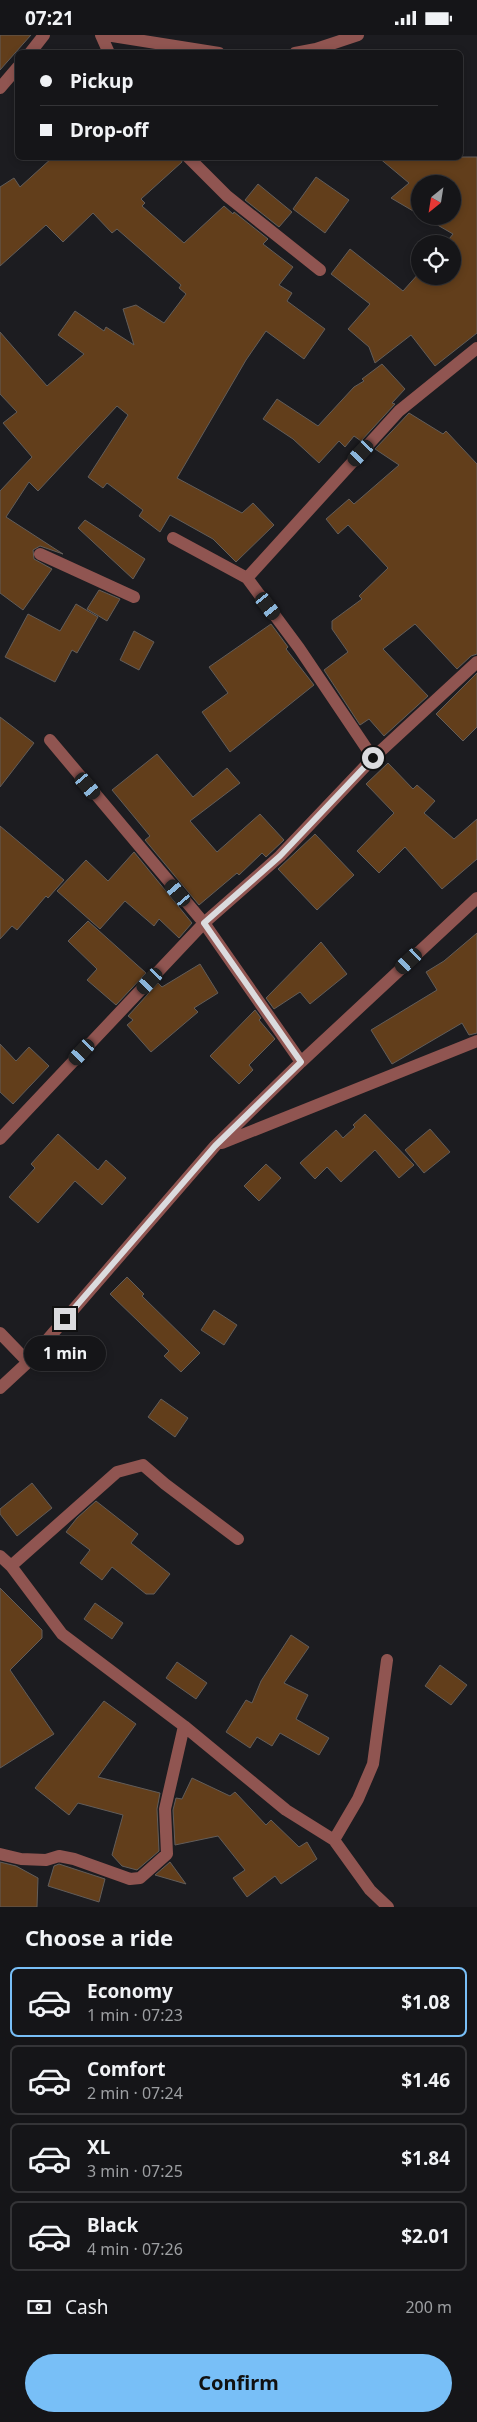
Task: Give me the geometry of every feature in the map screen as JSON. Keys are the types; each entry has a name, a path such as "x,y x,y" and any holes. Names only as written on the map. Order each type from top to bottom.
{"street":[{"path":"32,50 44,35"},
{"path":"101,35 108,50"},
{"path":"106,35 200,50"},
{"path":"311,50 358,35"},
{"path":"0,88 15,70"},
{"path":"191,160 227,196 320,270"},
{"path":"247,577 399,411 477,348"},
{"path":"172,538 247,577 299,648 373,758"},
{"path":"40,554 134,597"},
{"path":"0,1139 204,923 280,856 373,758 477,662"},
{"path":"50,740 204,923 301,1062"},
{"path":"0,1388 28,1362 215,1146 301,1062 477,898"},
{"path":"215,1146 477,1041"},
{"path":"0,1333 28,1362"},
{"path":"11,1566 117,1472 143,1465 238,1539"},
{"path":"0,1556 11,1566 62,1634 184,1726 286,1810 334,1840 370,1890 388,1907"},
{"path":"334,1840 358,1799 373,1764 387,1660"},
{"path":"0,1854 21,1859 46,1860 58,1856 74,1859 130,1879 140,1877 167,1854 165,1809 184,1726"}],"building":[{"path":"0,35 31,35 18,50 15,50 15,53 0,70"},
{"path":"463,157 477,157 477,333 435,366 411,335 375,363 369,347 348,329 370,304 331,274 350,249 403,291 411,282 411,285 461,285 461,235 452,235 438,225 461,225 461,175 411,175 411,210 391,198 409,183 382,160 463,160"},
{"path":"50,160 181,160 182,162 141,199 145,203 142,206 184,243 224,206 268,239 263,244 293,267 279,285 292,293 287,301 325,329 304,359 266,331 246,360 177,478 242,513 253,503 274,525 236,562 213,539 170,515 160,532 139,516 143,510 107,483 103,488 88,477 128,415 117,406 38,491 29,482 6,517 63,554 40,546 33,550 34,559 52,569 23,610 0,593 0,491 32,457 3,423 17,412 0,394 0,332 47,386 84,354 58,335 75,311 104,331 106,327 134,345 123,309 136,305 164,323 186,294 179,288 181,285 117,229 112,233 93,213 63,242 46,225 0,266 0,187 14,178 20,187"},
{"path":"316,177 349,200 325,233 293,209"},
{"path":"258,184 292,212 279,227 245,200"},
{"path":"382,364 405,389 392,403 395,404 361,441 354,436 345,447 339,441 319,463 293,439 263,419 277,399 318,426 354,387 364,381 362,379"},
{"path":"409,413 443,434 446,431 477,464 477,654 471,656 457,669 415,624 383,649 428,696 384,736 369,719 360,725 324,670 348,652 332,629 332,621 362,599 359,596 388,568 348,525 338,534 326,519 349,499 354,504 399,465 375,449"},
{"path":"85,520 145,559 133,579 78,528"},
{"path":"99,590 120,599 107,621 87,609"},
{"path":"76,604 98,617 77,653 72,650 55,682 5,657 28,614 60,631"},
{"path":"271,624 288,647 286,649 314,685 230,752 202,712 228,693 209,667"},
{"path":"134,631 154,642 139,670 120,660"},
{"path":"477,673 477,727 463,741 436,714"},
{"path":"0,717 34,743 0,787"},
{"path":"157,754 193,797 227,768 240,783 190,821 217,852 260,814 284,840 266,857 262,853 239,875 237,873 199,905 145,840 150,836 112,790"},
{"path":"388,763 413,789 417,785 435,801 424,813 454,839 477,819 477,859 442,889 405,847 379,873 357,851 394,813 366,784"},
{"path":"0,826 64,880 48,898 46,896 17,930 12,926 0,939"},
{"path":"315,834 354,875 317,910 278,869"},
{"path":"134,852 192,923 179,938 159,919 154,926 125,901 100,929 57,891 86,860 108,881"},
{"path":"88,921 146,973 116,1005 87,980 97,969 68,941"},
{"path":"477,933 477,1033 469,1035 462,1023 392,1064 371,1030 437,990 426,972 444,961"},
{"path":"321,942 347,974 310,1004 300,992 274,1009 266,998"},
{"path":"200,964 218,993 194,1008 198,1012 151,1052 127,1025 133,1020 128,1016 158,983 162,987"},
{"path":"255,1010 261,1018 259,1020 275,1039 249,1065 253,1070 239,1084 210,1056"},
{"path":"0,1044 16,1061 29,1047 49,1066 13,1104 0,1092"},
{"path":"365,1114 414,1165 399,1178 375,1150 341,1182 327,1167 315,1179 300,1163 336,1130 343,1138"},
{"path":"430,1129 450,1152 424,1173 405,1150"},
{"path":"58,1134 98,1170 106,1160 126,1178 102,1205 75,1181 38,1223 9,1197 35,1168 31,1164"},
{"path":"266,1164 281,1178 259,1201 244,1186"},
{"path":"127,1277 144,1294 142,1296 200,1353 181,1372 164,1356 169,1351 110,1294"},
{"path":"214,1310 237,1325 224,1345 201,1330"},
{"path":"161,1399 188,1418 175,1437 148,1417"},
{"path":"32,1483 52,1508 17,1536 0,1514 0,1509"},
{"path":"96,1501 138,1534 131,1543 170,1574 154,1594 146,1594 112,1567 102,1580 80,1563 90,1550 66,1532 77,1518"},
{"path":"0,1588 42,1630 42,1638 10,1670 54,1734 0,1768"},
{"path":"95,1603 123,1623 112,1639 84,1619"},
{"path":"291,1635 309,1647 284,1683 308,1695 296,1719 329,1738 319,1755 280,1733 272,1746 257,1737 250,1748 226,1732 246,1700 252,1703 261,1681"},
{"path":"177,1662 207,1683 196,1699 166,1678"},
{"path":"440,1665 467,1685 451,1705 425,1686"},
{"path":"104,1701 136,1724 98,1777 160,1793 157,1809 159,1851 137,1870 122,1866 112,1855 123,1815 78,1803 69,1815 35,1788"},
{"path":"192,1778 230,1796 235,1792 266,1825 271,1820 299,1847 307,1842 317,1859 281,1884 275,1876 247,1897 233,1878 245,1870 218,1836 175,1845 173,1810 176,1798 182,1799"},
{"path":"0,1862 16,1866 38,1878 37,1907 0,1907"},
{"path":"170,1862 186,1884 155,1875"},
{"path":"59,1864 105,1879 99,1902 48,1886 54,1866"}],"route":[{"path":"65,1319 215,1146 301,1062 204,923 280,856 373,758"}]}
